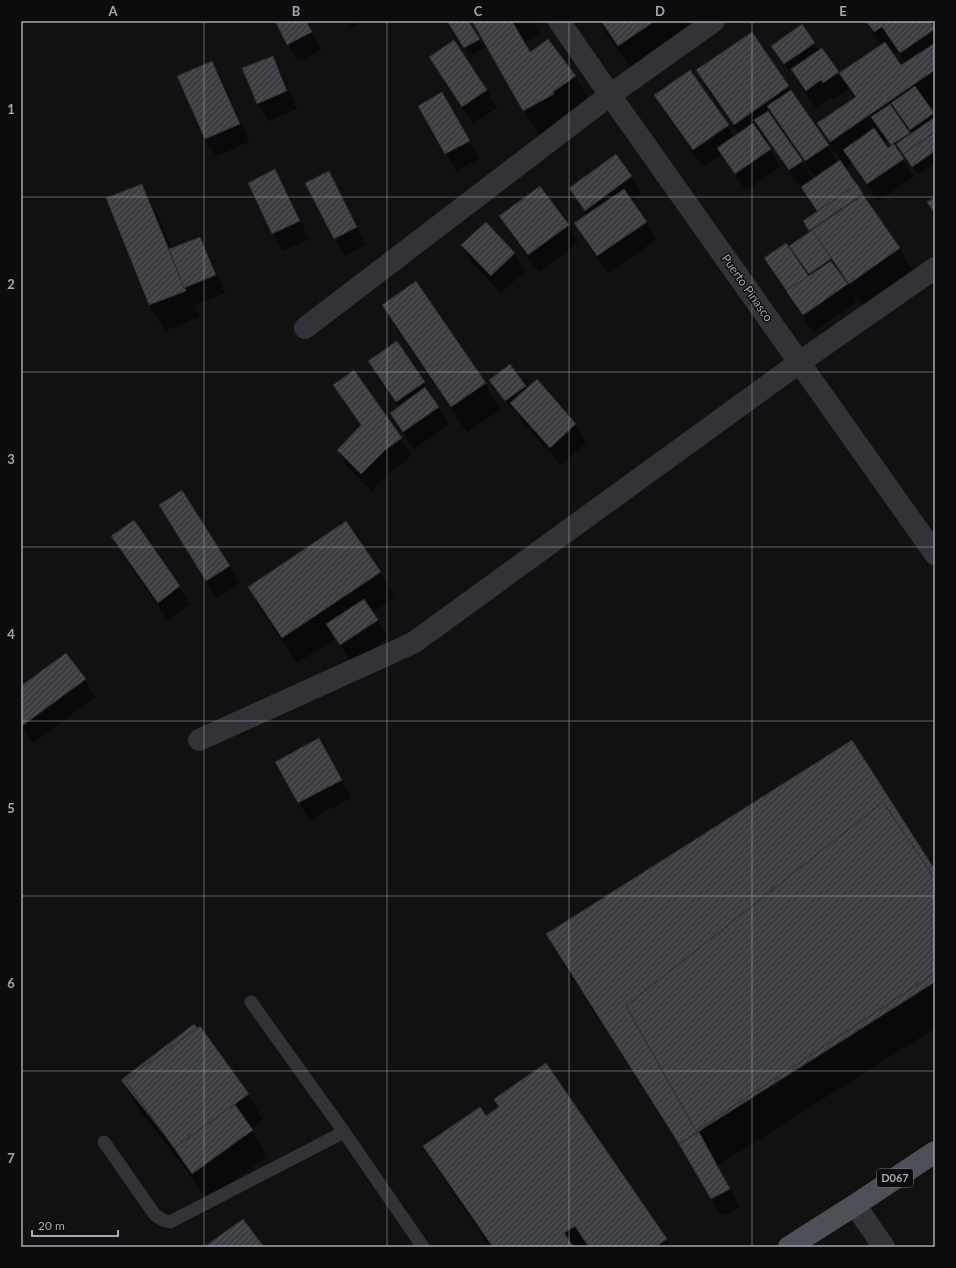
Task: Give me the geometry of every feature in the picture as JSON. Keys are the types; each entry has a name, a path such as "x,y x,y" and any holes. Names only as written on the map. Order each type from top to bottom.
{"main road":[{"name":"D067","path":"789,1247 935,1152"}],"street":[{"name":"Puerto Pinasco","path":"559,21 935,554"},
{"path":"305,328 610,95 714,21"},
{"path":"199,740 413,643 800,362 935,268"},
{"path":"855,1205 884,1247"}],"lane":[{"path":"251,1002 424,1247"},
{"path":"104,1142 156,1215 163,1220 170,1222 344,1132"}],"building":[{"path":"275,21 306,21 312,32 287,45"},
{"path":"447,21 468,21 480,39 464,48"},
{"path":"472,21 512,21 530,52 548,39 576,76 553,92 554,94 523,111"},
{"path":"601,21 655,21 618,46"},
{"path":"866,21 930,21 935,29 900,53 882,27 874,32"},
{"path":"802,24 815,43 784,64 771,46"},
{"path":"752,32 789,86 734,125 696,70"},
{"path":"454,40 487,90 462,107 429,57"},
{"path":"885,42 901,65 935,43 935,70 830,142 817,123 856,97 839,73"},
{"path":"822,48 839,72 823,83 821,80 806,91 791,69"},
{"path":"273,56 287,91 257,104 242,68"},
{"path":"212,61 240,124 205,139 177,76"},
{"path":"690,70 729,125 693,150 654,95"},
{"path":"915,86 934,113 910,130 891,103"},
{"path":"791,90 829,145 805,161 767,106"},
{"path":"442,92 470,141 445,154 418,106"},
{"path":"890,104 910,133 891,145 871,117"},
{"path":"768,111 803,161 789,170 754,120"},
{"path":"935,117 935,132 903,154 896,144"},
{"path":"753,123 771,149 735,174 717,148"},
{"path":"874,128 888,148 894,144 904,159 867,184 843,150"},
{"path":"935,132 935,151 912,167 903,154"},
{"path":"616,154 632,176 585,211 569,188"},
{"path":"840,160 863,194 824,221 801,187"},
{"path":"275,169 300,221 272,234 248,183"},
{"path":"329,171 357,227 334,239 305,183"},
{"path":"142,184 186,291 149,305 106,198"},
{"path":"857,184 863,194 809,231 803,221"},
{"path":"540,186 569,225 528,255 499,216"},
{"path":"624,189 647,222 597,256 574,223"},
{"path":"863,195 883,223 809,274 789,246"},
{"path":"863,195 900,248 849,284 812,230"},
{"path":"935,197 935,214 927,202"},
{"path":"486,222 515,253 491,276 461,245"},
{"path":"200,237 216,275 184,288 169,249"},
{"path":"786,243 825,300 803,315 764,258"},
{"path":"831,261 848,284 803,315 786,291"},
{"path":"416,281 486,383 451,407 382,305"},
{"path":"397,341 425,382 396,402 368,361"},
{"path":"510,364 526,386 505,401 489,380"},
{"path":"354,370 402,438 384,451 361,474 337,450 361,425 333,385"},
{"path":"537,379 576,424 550,448 510,403"},
{"path":"425,387 439,407 403,432 390,413"},
{"path":"182,490 230,566 206,581 159,505"},
{"path":"134,520 180,586 158,603 111,536"},
{"path":"346,521 381,572 282,638 248,587"},
{"path":"364,599 378,620 340,645 326,624"},
{"path":"66,653 86,679 22,726 21,686"},
{"path":"319,738 342,780 298,803 275,762"},
{"path":"852,740 935,870 935,982 679,1144 546,934"},
{"path":"883,802 935,879 935,973 696,1131 626,1006"},
{"path":"194,1024 247,1091 233,1102 253,1130 192,1174 170,1142 121,1080"},
{"path":"200,1026 249,1094 174,1148 125,1080"},
{"path":"546,1063 667,1239 655,1247 589,1247 575,1226 564,1233 574,1247 493,1247 423,1146 480,1107 486,1116 499,1107 494,1099","holes":["522,1135 563,1191 547,1202 507,1146"]},
{"path":"546,1063 667,1239 655,1247 589,1247 575,1226 564,1233 574,1247 493,1247 423,1146 480,1107 486,1116 499,1107 494,1099"},
{"path":"699,1132 730,1189 711,1199 679,1144"},
{"path":"243,1219 264,1247 204,1247"}]}
